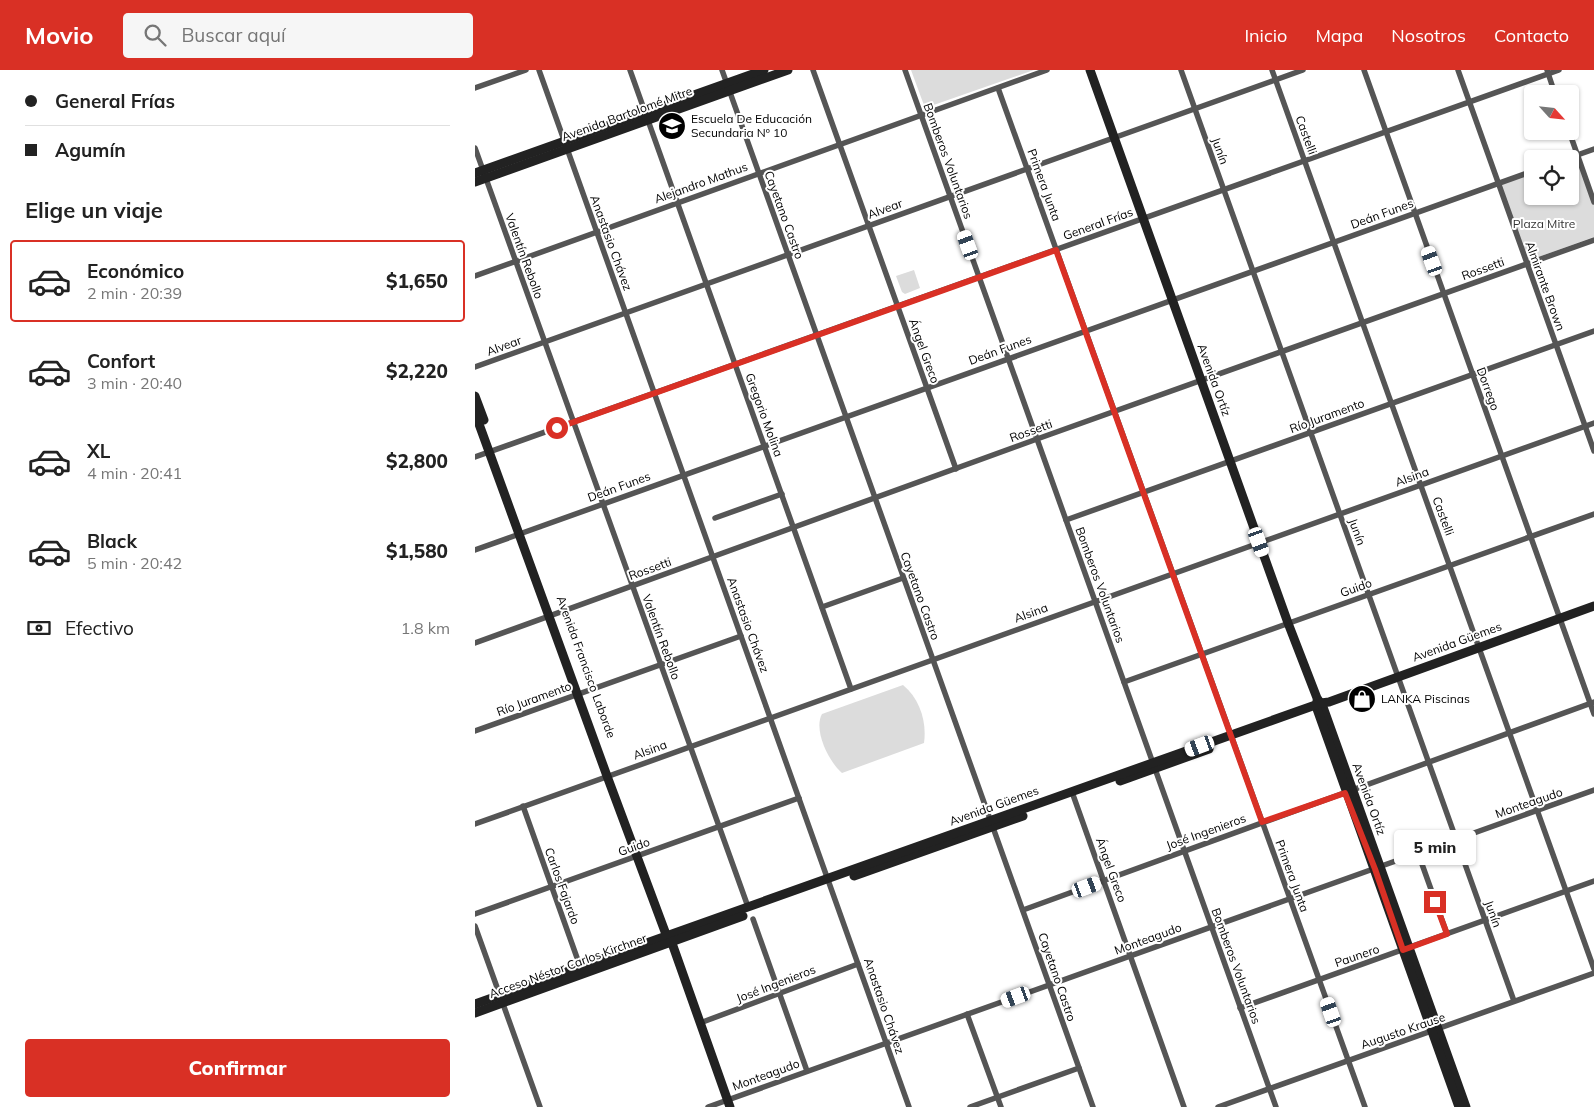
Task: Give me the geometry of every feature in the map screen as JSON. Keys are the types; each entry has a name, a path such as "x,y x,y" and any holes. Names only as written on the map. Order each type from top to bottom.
{"main road":[{"name":"Avenida Bartolomé Mitre","path":"728,87 764,70"},
{"name":"Avenida Bartolomé Mitre","path":"475,182 481,174 728,87 788,70"},
{"name":"Avenida Ortíz","path":"1090,70 1288,623 1320,704 1349,792 1435,1031 1459,1107"},
{"name":"Avenida Francisco Laborde","path":"475,396 521,534 671,940 729,1104"},
{"name":"Avenida Francisco Laborde","path":"475,413 492,451"},
{"name":"Avenida Güemes","path":"671,940 1594,606"},
{"name":"Acceso Néstor Carlos Kirchner","path":"475,1013 501,999 581,969 671,940"},
{"name":"Acceso Néstor Carlos Kirchner","path":"475,1004 501,999"},
{"name":"Avenida Ortíz","path":"1435,1031 1466,1107"}],"street":[{"path":"475,88 526,70"},
{"name":"Anastasio Chávez","path":"539,70 909,1107"},
{"name":"Gregorio Molina","path":"630,70 851,689"},
{"name":"Cayetano Castro","path":"722,70 1093,1107"},
{"name":"Ángel Greco","path":"813,70 956,469"},
{"name":"Bomberos Voluntarios","path":"905,70 1276,1107"},
{"name":"Alejandro Mathus","path":"475,276 515,260 1047,70"},
{"name":"Junín","path":"1181,70 1514,1001"},
{"name":"Castelli","path":"1272,70 1594,971"},
{"name":"Alvear","path":"475,367 1303,70"},
{"name":"Dorrego","path":"1364,70 1560,618 1592,702 1594,714"},
{"name":"Almirante Brown","path":"1458,70 1594,451"},
{"name":"General Frías","path":"475,457 1386,132 1548,72 1559,70"},
{"path":"1548,72 1552,85"},
{"name":"Primera Junta","path":"998,88 1365,1107"},
{"name":"Valentín Rebollo","path":"475,148 481,174 515,260 747,904"},
{"path":"1579,154 1594,149"},
{"path":"1579,161 1594,202"},
{"name":"Deán Funes","path":"475,550 1524,173"},
{"name":"Rossetti","path":"475,643 1037,439 1594,240"},
{"name":"Río Juramento","path":"1066,520 1594,331"},
{"name":"Alsina","path":"475,824 1594,423"},
{"path":"715,518 782,494"},
{"name":"Guido","path":"1124,682 1594,514"},
{"path":"822,607 903,578"},
{"name":"Río Juramento","path":"475,731 741,636"},
{"name":"José Ingenieros","path":"1023,910 1592,702"},
{"name":"Monteagudo","path":"708,1107 729,1104 807,1072 1594,790"},
{"name":"Ángel Greco","path":"1073,794 1184,1107"},
{"name":"Guido","path":"475,914 799,798"},
{"name":"Carlos Fajardo","path":"523,806 581,969"},
{"path":"1418,853 1447,934"},
{"name":"Paunero","path":"1240,1008 1594,881"},
{"path":"753,919 807,1072"},
{"path":"475,926 540,1107"},
{"name":"José Ingenieros","path":"700,1023 859,964"},
{"name":"Augusto Krause","path":"1218,1107 1435,1031 1594,971"},
{"path":"967,1014 1001,1107"},
{"path":"970,1107 1079,1068"}],"green space":[{"path":"911,70 1034,70 925,108"},
{"name":"Plaza Mitre","path":"1579,162 1594,204 1594,237 1527,261 1499,184 1524,175 1524,205 1579,205"},
{"path":"914,270 920,288 905,294 902,292 896,276"},
{"path":"903,685 914,697 921,711 925,735 924,743 842,773 832,761 821,737 819,728 822,714"}],"place":[{"name":"Escuela De Educación Secundaria Nº 10","path":"672,126"},
{"name":"LANKA Piscinas","path":"1362,699"}],"route":[{"path":"557,428 1056,250 1262,822 1345,793 1375,869 1403,950 1447,934 1435,902"}]}
